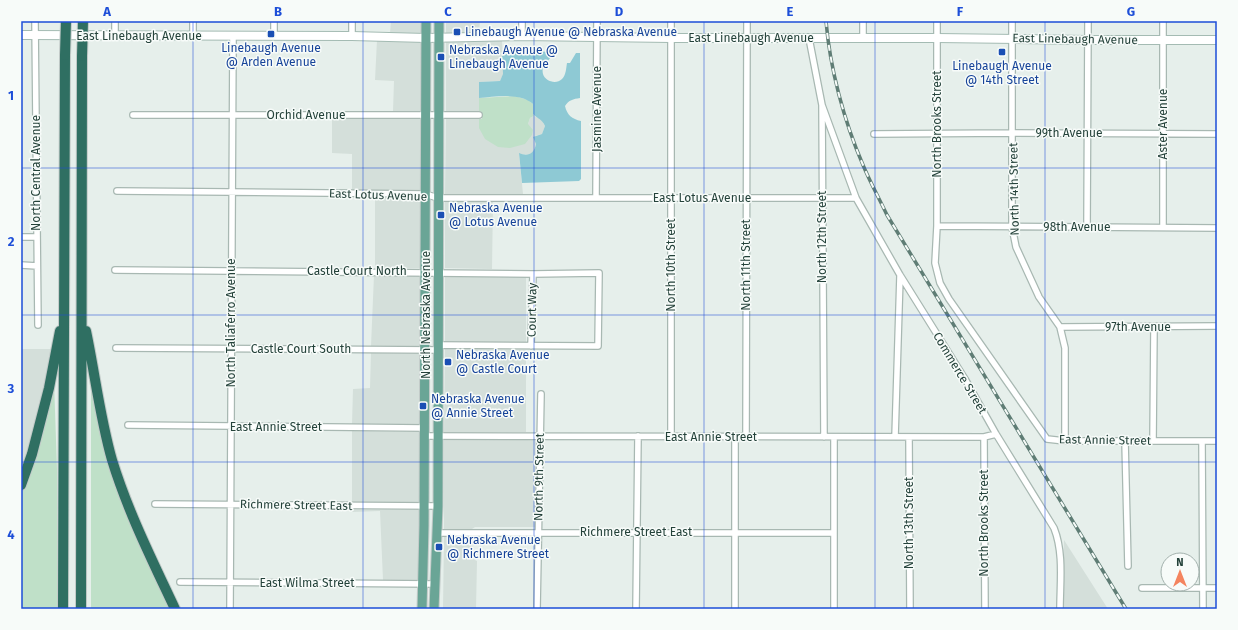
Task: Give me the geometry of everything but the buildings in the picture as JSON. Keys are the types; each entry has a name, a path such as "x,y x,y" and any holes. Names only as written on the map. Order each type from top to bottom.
{"highway":[{"path":"63,609 66,21"},
{"path":"81,609 83,21"},
{"path":"21,485 32,454 47,395 64,307"},
{"path":"82,310 101,412 112,459 133,519 175,609"}],"main road":[{"name":"North Nebraska Avenue","path":"422,609 425,432 426,21"},
{"name":"North Nebraska Avenue","path":"434,609 438,506 439,21"}],"street":[{"name":"North Central Avenue","path":"35,21 38,325"},
{"path":"115,21 115,36"},
{"path":"192,36 193,21"},
{"path":"274,21 274,36"},
{"path":"352,21 352,36"},
{"path":"522,21 522,36"},
{"name":"Jasmine Avenue","path":"596,198 597,21"},
{"name":"North 10th Street","path":"671,437 672,21"},
{"name":"North 11th Street","path":"746,437 747,21"},
{"path":"863,21 863,38"},
{"name":"North Brooks Street","path":"937,21 937,226"},
{"name":"North 14th Street","path":"1012,21 1012,227 1016,247 1039,297 1060,328 1065,348 1065,441"},
{"path":"1088,21 1088,226"},
{"name":"Aster Avenue","path":"1163,21 1163,227"},
{"name":"East Linebaugh Avenue","path":"21,35 352,36 426,38 522,36 1217,40"},
{"name":"North Taliaferro Avenue","path":"230,609 233,36"},
{"name":"North 12th Street","path":"809,38 822,105 824,437"},
{"name":"Commerce Street","path":"822,105 856,198 900,275 965,379 996,434 1054,528 1058,537 1060,549 1060,609"},
{"name":"Orchid Avenue","path":"133,115 479,115"},
{"name":"99th Avenue","path":"874,134 1217,134"},
{"name":"East Lotus Avenue","path":"117,191 425,194 438,198 856,198"},
{"name":"98th Avenue","path":"937,226 1217,228"},
{"name":"East Annie Street","path":"937,226 935,263 940,283 1047,439 1065,441 1217,441"},
{"path":"21,237 37,238"},
{"path":"21,265 37,266"},
{"name":"Castle Court North","path":"115,270 533,274 599,273 598,346"},
{"name":"Court Way","path":"531,346 533,274"},
{"path":"895,437 900,275"},
{"name":"97th Avenue","path":"1060,328 1217,326"},
{"path":"1153,441 1154,327"},
{"name":"Castle Court South","path":"116,348 424,350 438,348 598,346"},
{"name":"North 9th Street","path":"537,609 540,394"},
{"name":"East Annie Street","path":"128,425 231,426 425,432 438,436 984,437 996,434"},
{"path":"636,609 638,436"},
{"path":"735,437 735,609"},
{"path":"834,437 834,609"},
{"name":"North 13th Street","path":"909,437 910,609"},
{"name":"North Brooks Street","path":"984,437 985,609"},
{"path":"1125,441 1128,566"},
{"path":"1202,441 1203,609"},
{"name":"Richmere Street East","path":"155,504 438,506"},
{"name":"Richmere Street East","path":"437,533 834,533"},
{"name":"East Wilma Street","path":"180,582 435,584"},
{"path":"1142,588 1217,588"}],"shaded area":[{"path":"391,21 422,21 422,34 390,33"},
{"path":"446,21 480,21 479,33 446,34"},
{"path":"377,40 422,42 422,111 393,111 394,81 375,80"},
{"path":"502,40 503,75 500,81 479,82 479,111 446,111 446,41"},
{"path":"534,116 541,119 545,126 542,134 535,136 536,144 534,152 529,155 519,154 523,194 445,194 446,119 479,119 479,128 528,124 530,118"},
{"path":"332,119 422,119 422,190 352,190 352,154 332,153"},
{"path":"375,197 422,198 422,268 375,268"},
{"path":"445,202 493,202 492,269 445,268"},
{"path":"374,275 422,275 421,346 371,346"},
{"path":"445,276 526,277 526,342 445,342"},
{"path":"21,349 52,349 45,387 21,476"},
{"path":"445,349 526,350 526,432 444,432"},
{"path":"371,353 421,354 420,424 352,424 353,389 370,388"},
{"path":"352,431 420,432 420,502 352,502"},
{"path":"444,440 536,440 535,527 475,527 472,529 444,529"},
{"path":"352,510 420,510 419,580 383,580 380,511 352,512"},
{"path":"444,537 472,537 473,559 477,561 476,609 443,609"},
{"path":"1064,540 1108,609 1063,609"}],"green space":[{"path":"515,96 528,100 533,104 534,116 530,118 528,124 533,130 532,135 525,144 510,148 498,147 485,139 479,128 479,119 482,119 482,112 479,111 479,98"},
{"path":"54,381 57,469 57,609 21,609 21,492 26,481"},
{"path":"91,385 94,386 107,443 173,609 91,609"}],"water":[{"path":"516,50 551,52 551,57 544,64 543,73 546,79 554,82 562,79 565,74 567,63 570,63 576,53 580,53 580,98 571,100 565,106 570,116 581,121 581,179 579,181 522,183 519,153 528,155 534,150 536,144 533,137 542,134 545,126 544,124 533,114 533,104 528,100 507,96 479,98 479,82 500,81 503,74 502,56"}],"railway":[{"path":"826,21 834,76 844,113 863,165 887,215 1126,609"}],"place":[{"name":"Linebaugh Avenue @ Nebraska Avenue","path":"457,32"},
{"name":"Linebaugh Avenue @ Arden Avenue","path":"271,34"},
{"name":"Linebaugh Avenue @ 14th Street","path":"1002,52"},
{"name":"Nebraska Avenue @ Linebaugh Avenue","path":"441,57"},
{"name":"Nebraska Avenue @ Lotus Avenue","path":"441,215"},
{"name":"Nebraska Avenue @ Castle Court","path":"448,362"},
{"name":"Nebraska Avenue @ Annie Street","path":"423,406"},
{"name":"Nebraska Avenue @ Richmere Street","path":"439,547"}]}
